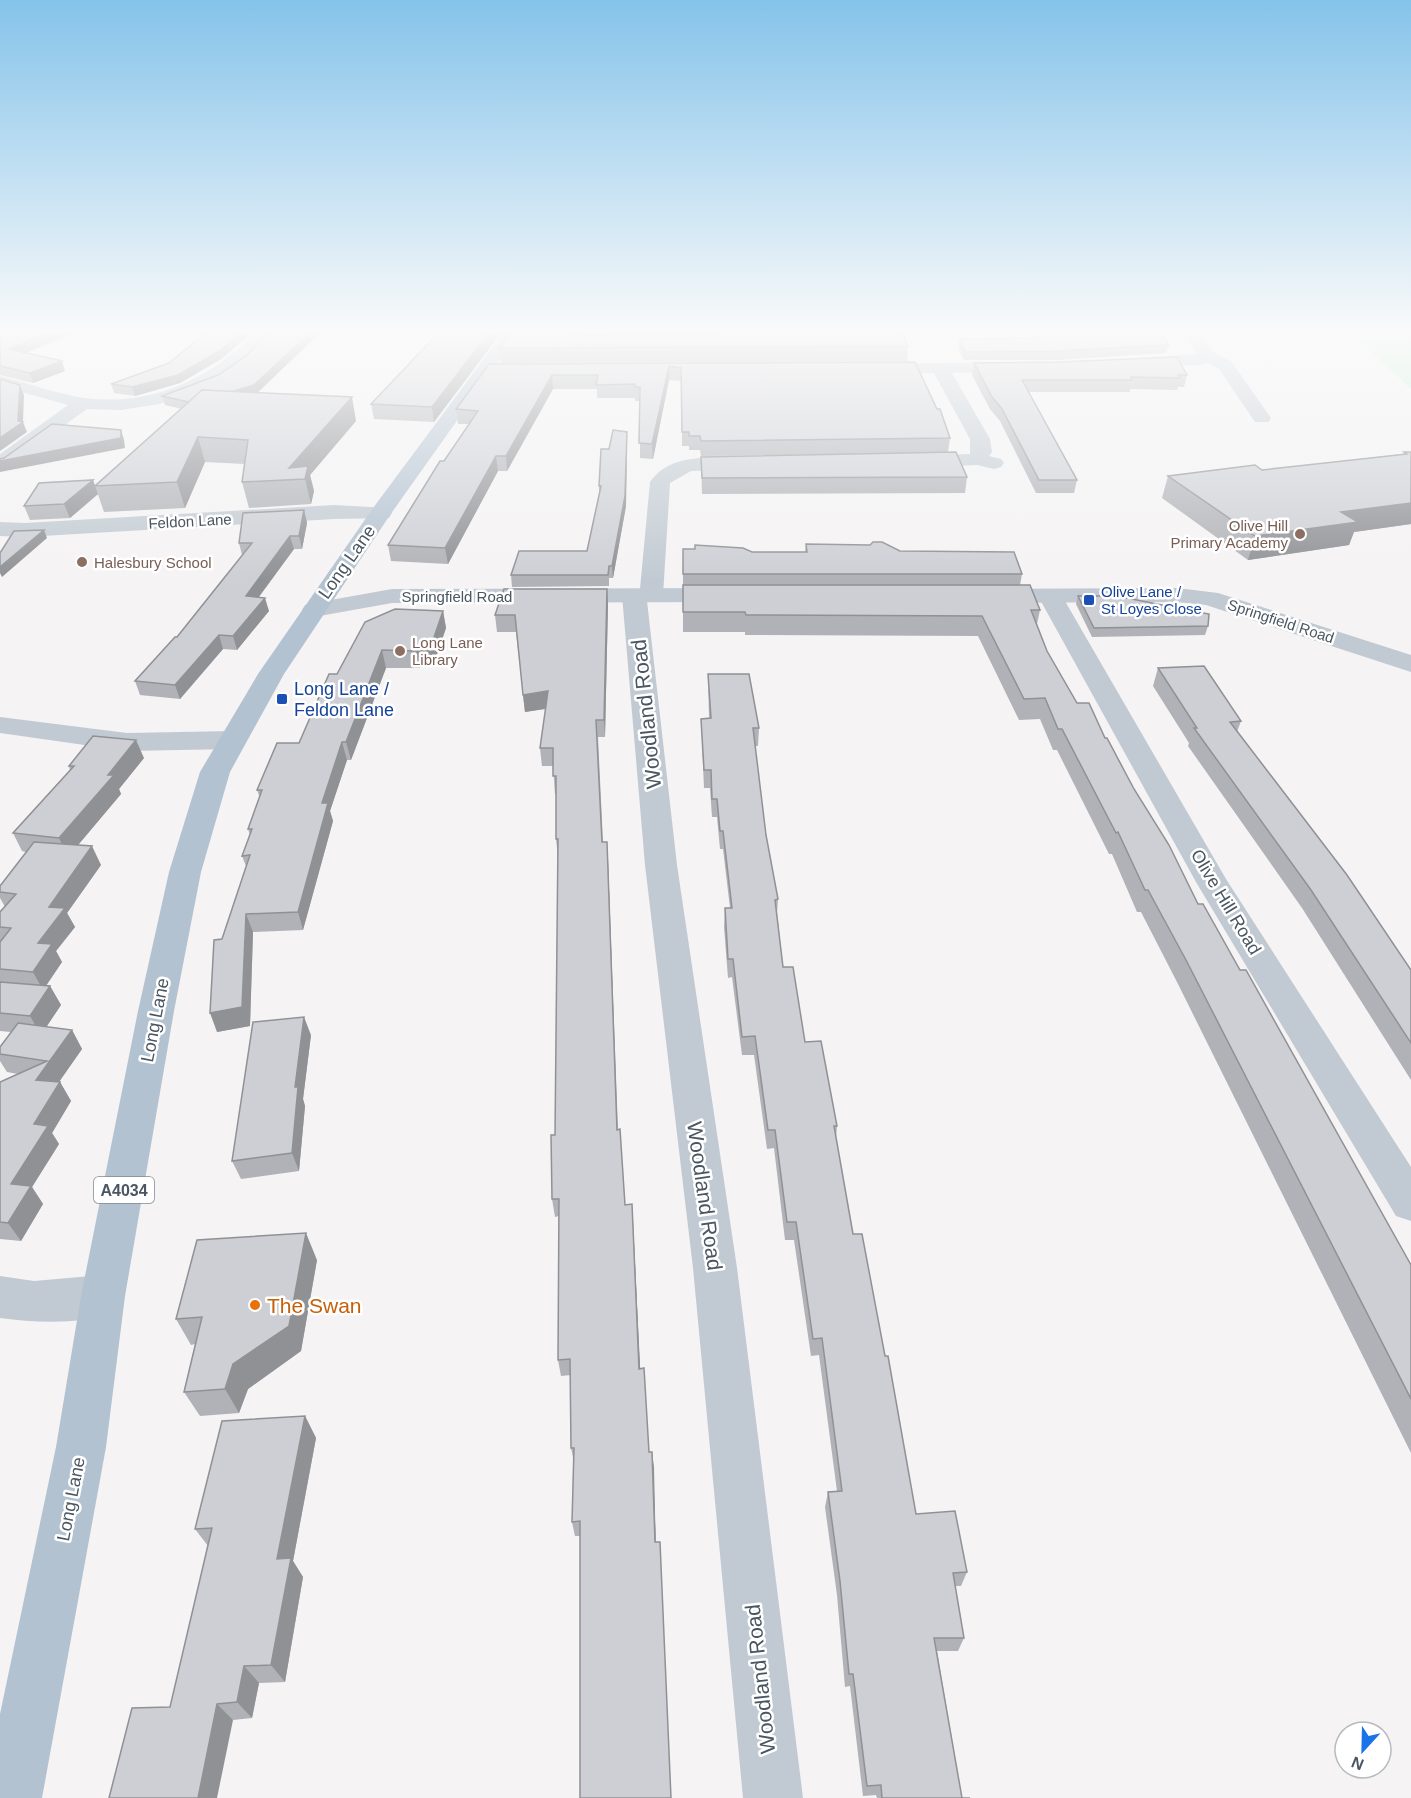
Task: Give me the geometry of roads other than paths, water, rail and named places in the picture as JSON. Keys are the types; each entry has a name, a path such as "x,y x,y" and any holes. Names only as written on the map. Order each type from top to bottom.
{"main road":[{"name":"Long Lane","path":"12,1798 81,1448 103,1296 156,1011 185,872 216,772 271,674 381,513 453,413"}],"street":[{"path":"0,463 69,413"},
{"path":"894,462 987,461 982,452 980,439 965,413"},
{"path":"1258,413 1262,418"},
{"name":"Woodland Road","path":"766,464 697,464 678,467 665,474 660,482 643,595 661,865 715,1268 773,1798"},
{"name":"Feldon Lane","path":"0,529 227,520 334,512 381,513"},
{"name":"Springfield Road","path":"323,597 752,595"},
{"name":"Springfield Road","path":"966,596 1177,595 1209,598 1411,664"},
{"name":"Olive Hill Road","path":"1050,596 1212,882 1411,1203"},
{"path":"0,725 127,742 233,740"},
{"path":"0,1297 34,1302 103,1296"}],"place":[{"name":"Olive Hill Primary Academy","path":"1300,534"},
{"name":"Halesbury School","path":"82,562"},
{"name":"Olive Lane / St Loyes Close","path":"1089,600"},
{"name":"Long Lane Library","path":"400,651"},
{"name":"Long Lane / Feldon Lane","path":"282,699"},
{"name":"The Swan","path":"255,1305"}]}
